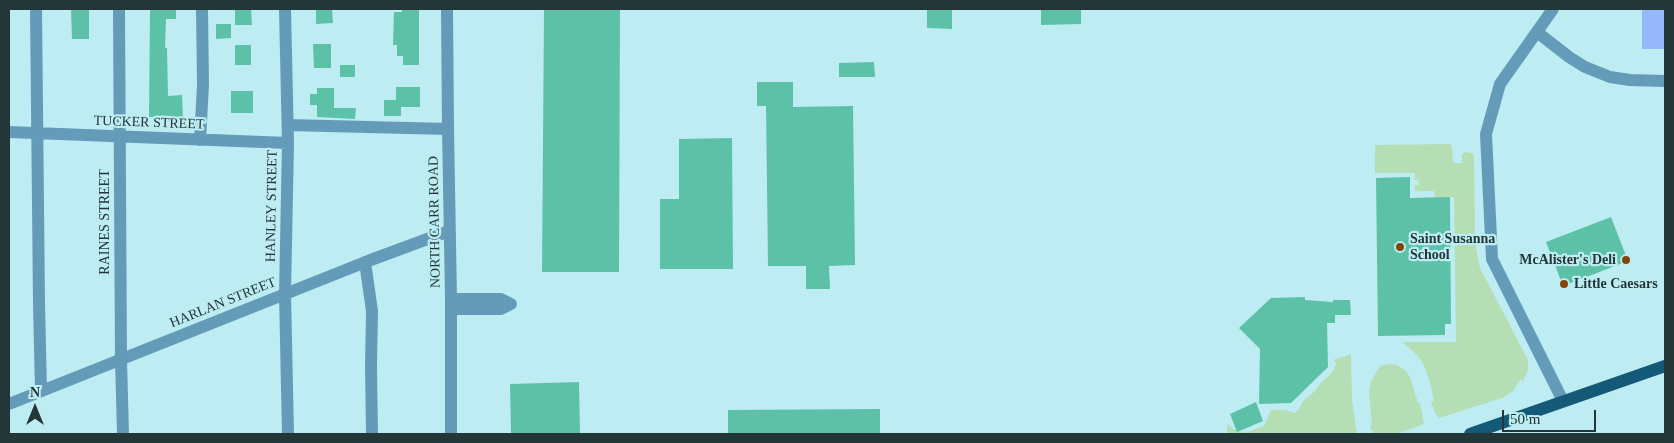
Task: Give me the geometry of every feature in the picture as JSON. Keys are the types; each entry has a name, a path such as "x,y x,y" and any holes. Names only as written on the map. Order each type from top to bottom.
{"main road":[{"path":"1470,434 1665,366"}],"street":[{"path":"36,9 38,295 41,391"},
{"name":"RAINES STREET","path":"120,9 122,434"},
{"path":"200,140 202,9"},
{"name":"HANLEY STREET","path":"285,9 288,125 285,294 288,434"},
{"name":"NORTH CARR ROAD","path":"448,9 451,434"},
{"path":"1553,9 1500,84 1486,134 1492,259 1563,401"},
{"path":"1537,32 1569,58 1585,68 1610,77 1630,80 1665,81"},
{"path":"288,125 448,129"},
{"name":"TUCKER STREET","path":"9,132 288,144"},
{"name":"HARLAN STREET","path":"9,404 365,262 449,231"},
{"path":"365,262 372,311 372,434"}],"green space":[{"path":"1450,144 1452,147 1453,163 1462,163 1462,154 1465,152 1472,153 1474,156 1475,242 1480,268 1528,360 1528,370 1523,381 1520,380 1513,391 1502,398 1439,418 1431,402 1434,400 1423,363 1402,342 1456,342 1454,197 1435,197 1434,191 1415,191 1415,185 1419,185 1419,181 1415,180 1415,173 1375,173 1375,145"},
{"path":"1351,354 1352,400 1357,434 1227,434 1227,424 1233,429 1245,433 1264,426 1271,410 1285,410 1295,413 1303,401 1334,370 1336,363 1333,360"},
{"path":"1397,365 1405,370 1410,377 1418,403 1420,403 1424,424 1397,434 1373,434 1370,426 1372,424 1369,393 1371,381 1380,366"}],"water":[{"path":"1642,9 1665,9 1665,49 1642,49"}],"building":[{"path":"71,9 89,9 89,39 72,39"},
{"path":"150,9 176,9 176,19 166,19 165,48 167,48 168,96 182,95 183,117 149,117"},
{"path":"235,9 251,9 252,25 235,25"},
{"path":"316,9 332,9 333,23 316,24"},
{"path":"402,9 419,9 419,65 403,65 403,56 397,56 397,45 393,45 394,12 402,12"},
{"path":"544,9 620,9 619,272 542,272"},
{"path":"927,9 952,9 952,29 927,28"},
{"path":"1041,9 1081,9 1081,24 1041,25"},
{"path":"216,24 231,24 231,38 216,39"},
{"path":"313,44 331,44 331,68 314,68"},
{"path":"235,45 251,45 251,65 235,65"},
{"path":"874,62 875,77 839,77 839,63"},
{"path":"340,65 355,65 355,77 340,77"},
{"path":"757,82 793,82 793,107 853,106 855,265 829,266 830,289 806,289 806,266 768,266 766,106 757,106"},
{"path":"396,87 420,87 420,107 401,107 401,116 384,116 384,100 396,100"},
{"path":"317,88 334,88 334,108 356,108 355,119 317,117 317,105 310,105 310,94 317,94"},
{"path":"231,91 253,91 253,113 231,113"},
{"path":"732,138 733,269 660,269 660,199 679,199 679,139"},
{"path":"1410,177 1410,198 1450,197 1451,324 1445,324 1445,335 1378,336 1376,178"},
{"path":"1611,217 1628,261 1563,286 1546,242"},
{"path":"1305,297 1305,300 1333,302 1333,300 1350,300 1351,315 1335,315 1335,323 1327,323 1328,367 1291,403 1259,404 1260,349 1239,328 1271,298"},
{"path":"579,382 580,434 511,434 510,384"},
{"path":"1256,402 1263,421 1237,432 1230,414"},
{"path":"880,409 880,434 728,434 728,410"}],"place":[{"name":"Saint Susanna School","path":"1400,247"},
{"name":"McAlister's Deli","path":"1626,260"},
{"name":"Little Caesars","path":"1564,284"}]}
